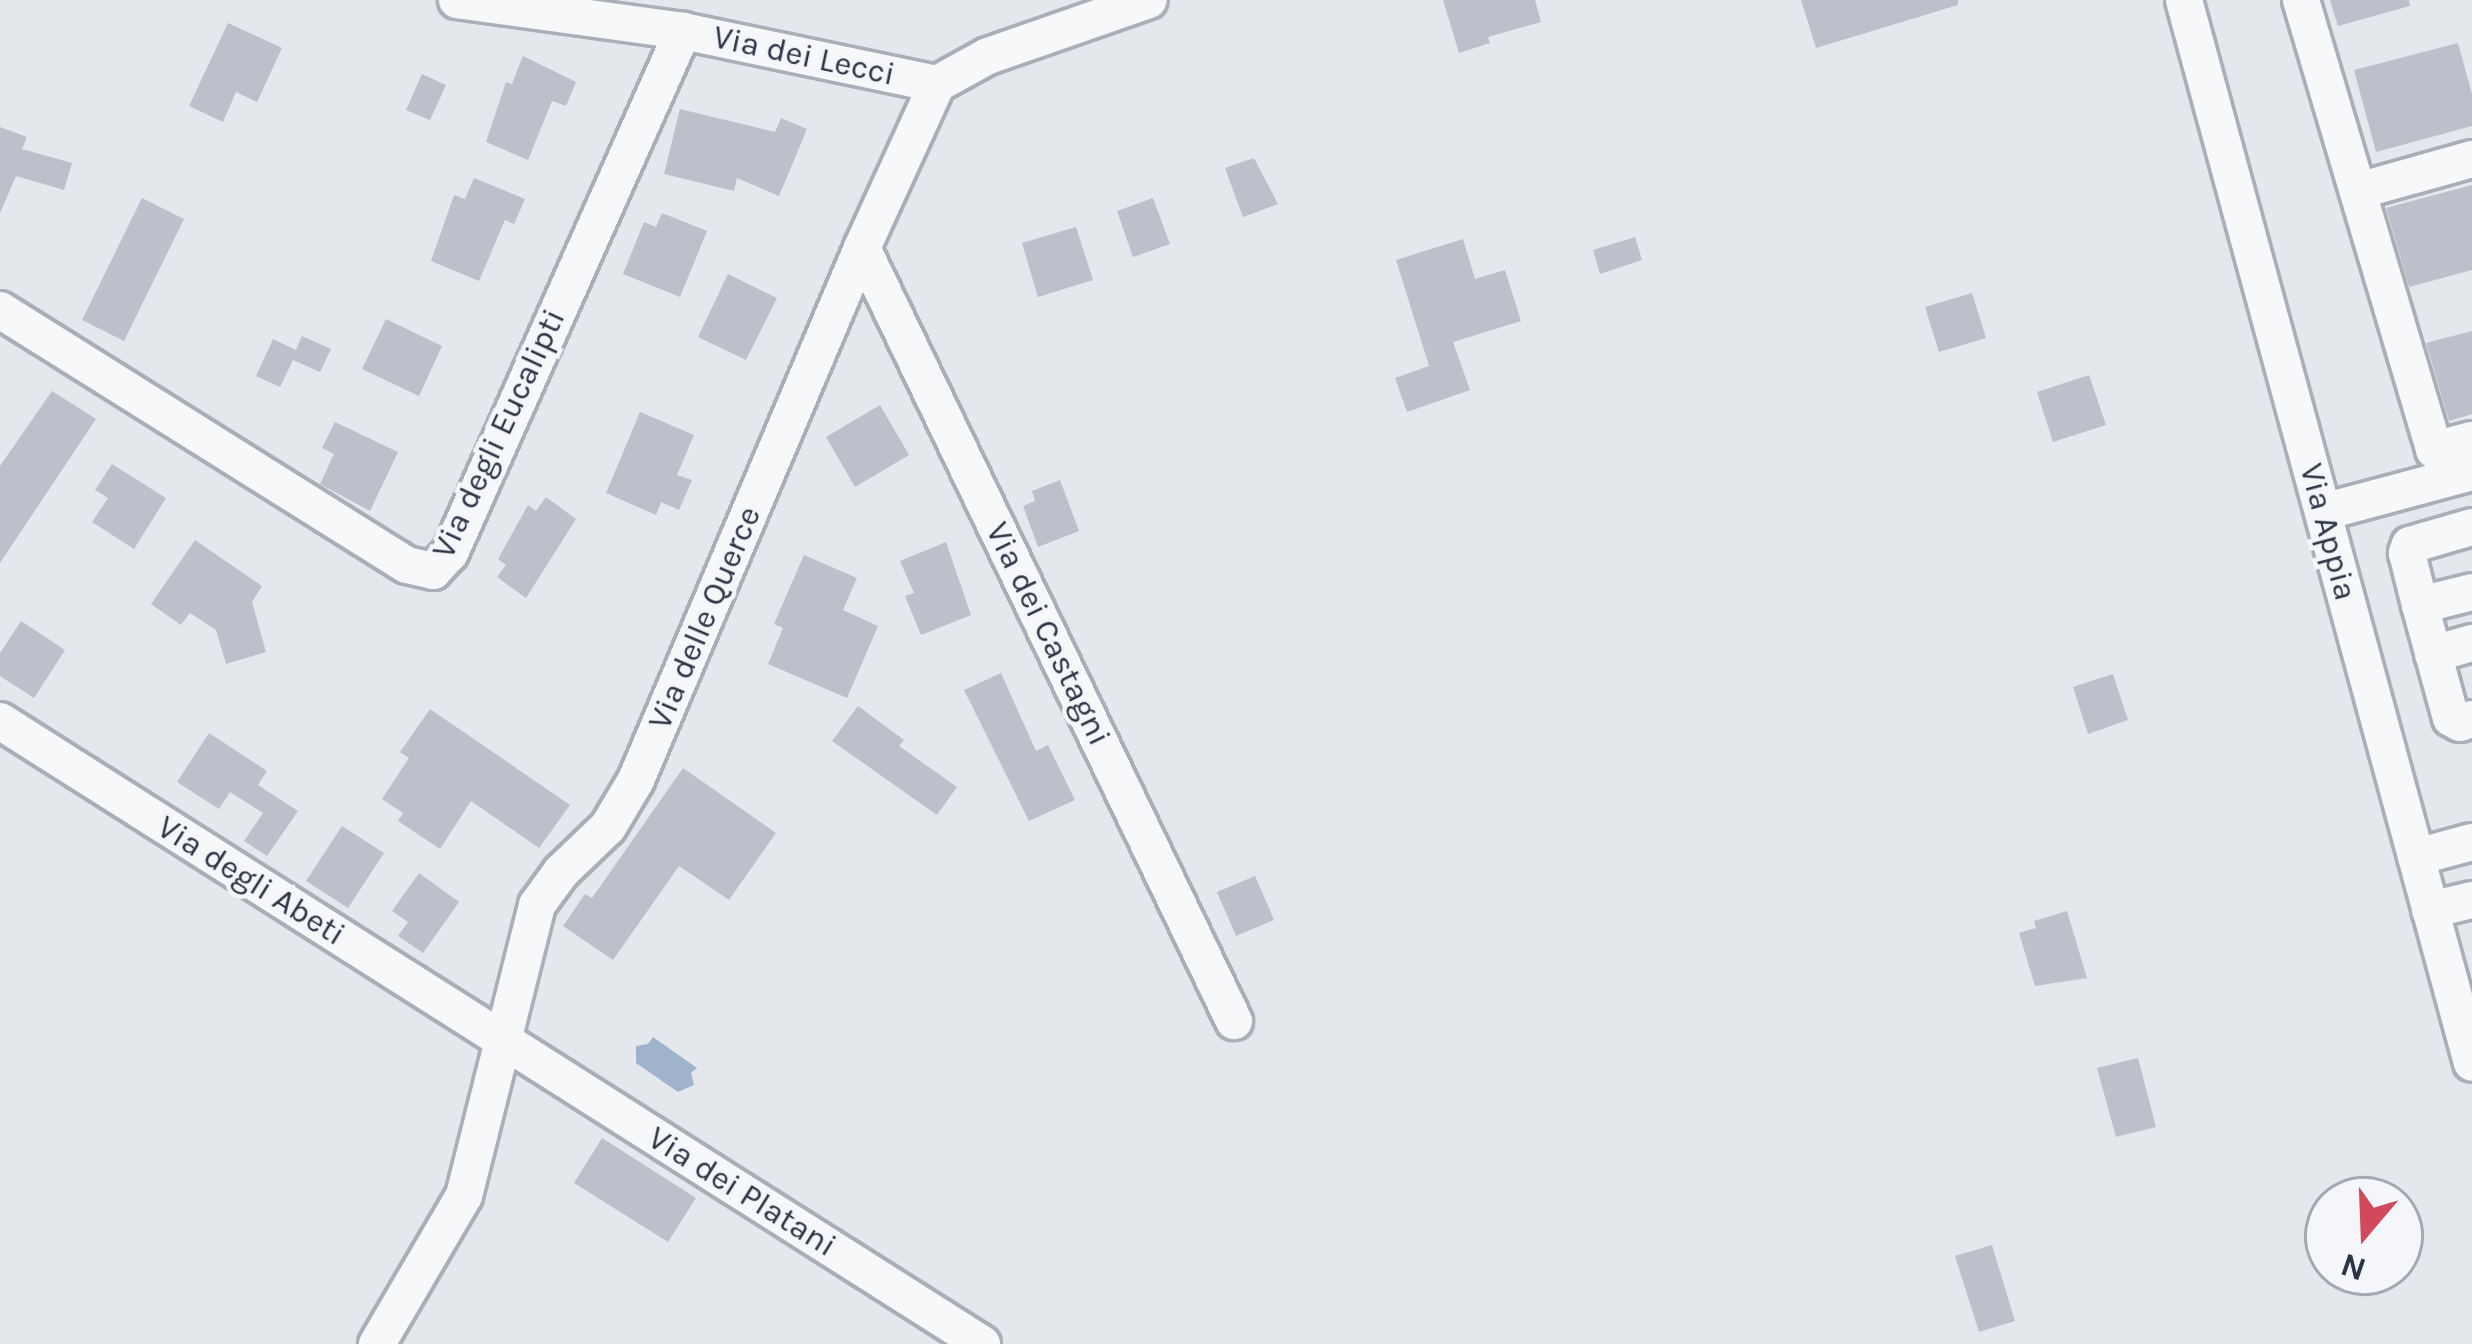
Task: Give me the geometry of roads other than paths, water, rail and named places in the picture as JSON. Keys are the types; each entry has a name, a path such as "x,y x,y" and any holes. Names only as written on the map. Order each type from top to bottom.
{"street":[{"name":"Via dei Lecci","path":"457,0 585,8 937,84"},
{"path":"937,84 988,56 1148,0"},
{"name":"Via Appia","path":"2184,0 2472,1064"},
{"path":"2301,0 2434,450 2472,440"},
{"name":"Via degli Eucalipti","path":"0,310 407,565 433,571 450,554 682,31"},
{"name":"Via delle Querce","path":"376,1344 459,1209 537,905 560,872 608,827 631,791 862,248 937,84"},
{"path":"2358,191 2472,159"},
{"name":"Via dei Castagni","path":"862,248 1234,1021"},
{"path":"2323,512 2472,472"},
{"path":"2472,527 2408,548 2452,718 2460,723 2472,719"},
{"path":"2420,605 2472,592"},
{"path":"2433,654 2472,643"},
{"name":"Via degli Abeti","path":"0,722 502,1041"},
{"path":"2416,856 2472,842"},
{"path":"2430,910 2472,900"},
{"name":"Via dei Platani","path":"502,1041 982,1344"}],"water":[{"path":"653,1037 697,1068 691,1073 694,1085 678,1092 636,1063 636,1046 648,1044"}]}
